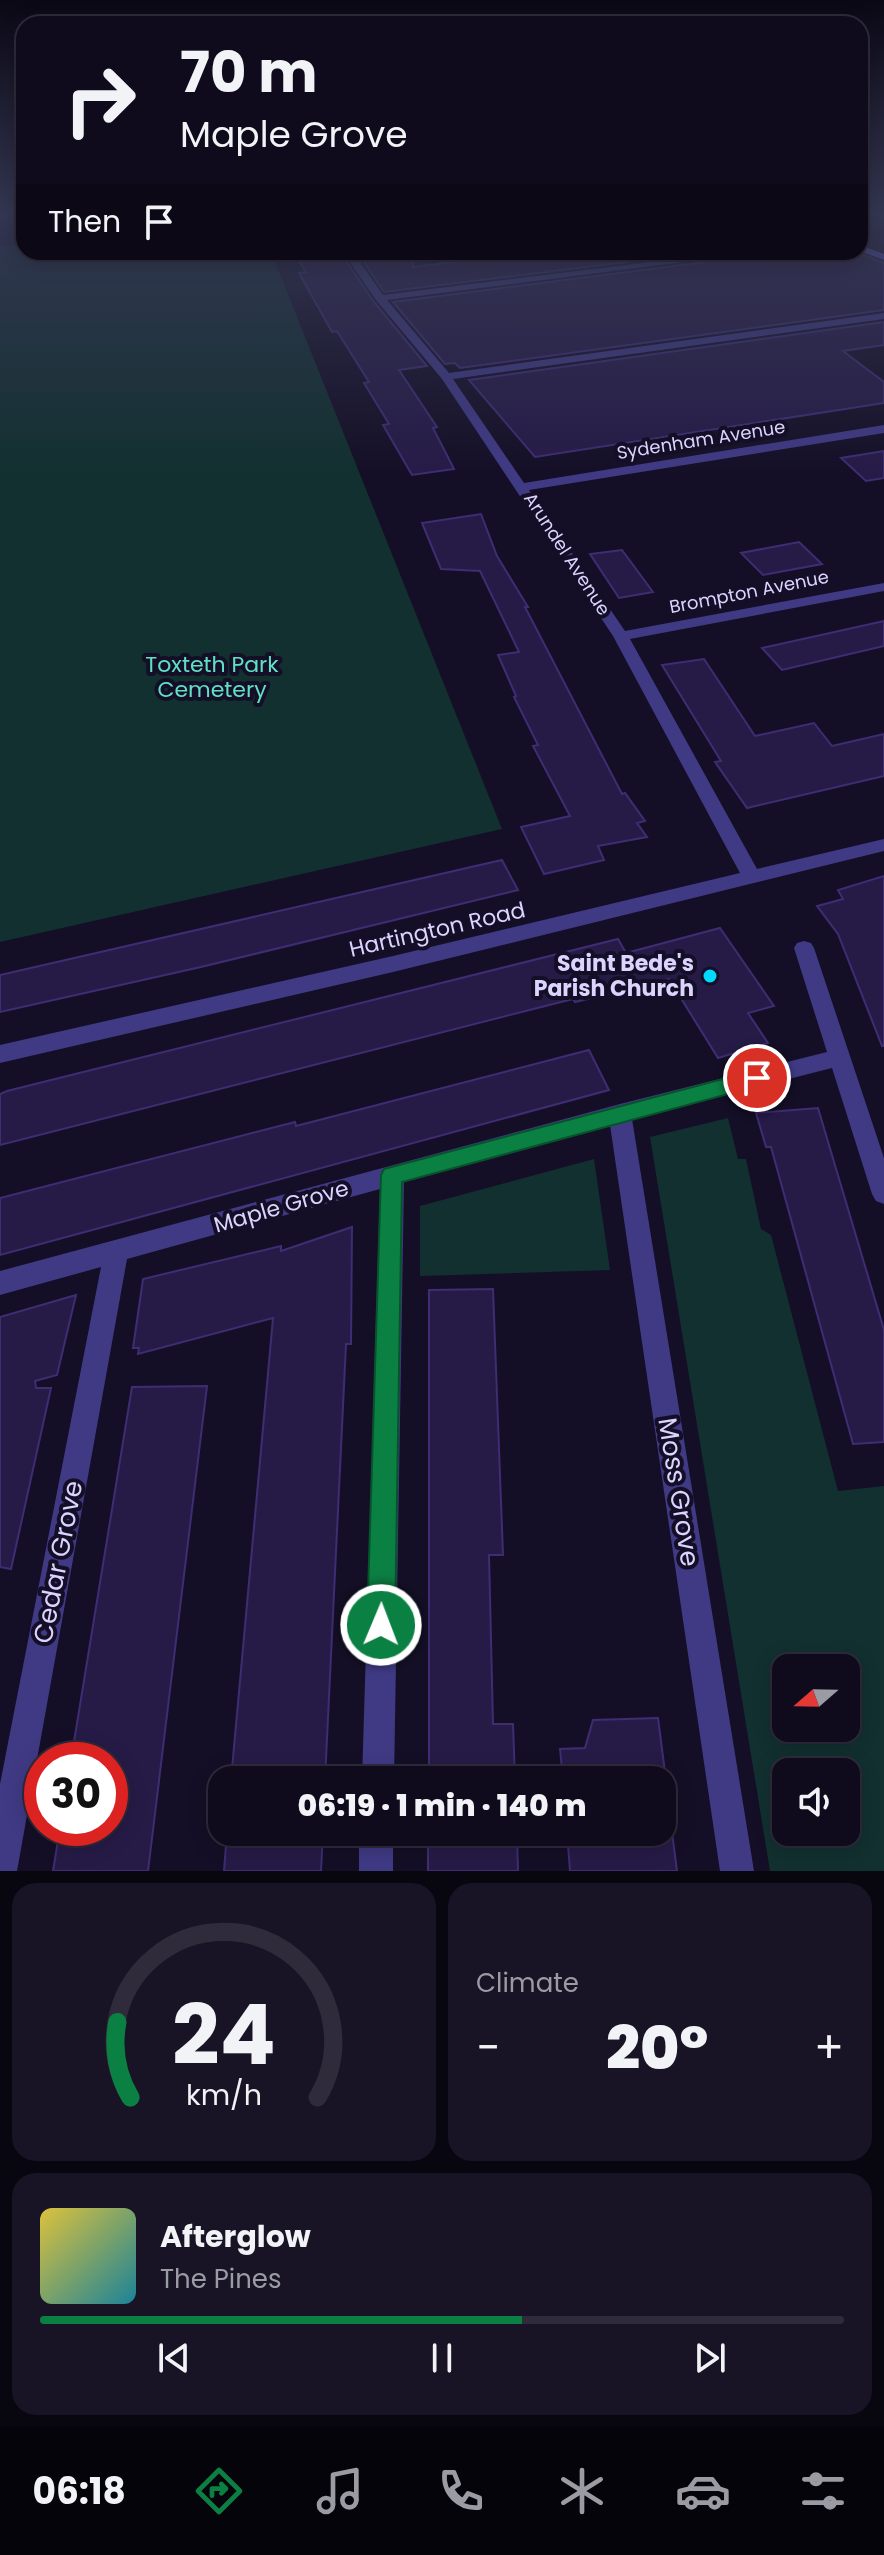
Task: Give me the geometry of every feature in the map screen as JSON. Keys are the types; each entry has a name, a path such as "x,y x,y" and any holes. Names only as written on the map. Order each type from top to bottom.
{"street":[{"name":"Arundel Avenue","path":"382,300 446,377 621,636 752,877"},
{"path":"446,377 884,316"},
{"name":"Sydenham Avenue","path":"523,487 884,429"},
{"name":"Brompton Avenue","path":"621,636 884,587"},
{"name":"Hartington Road","path":"0,1054 378,968 884,845"},
{"path":"804,948 884,1194"},
{"name":"Maple Grove","path":"0,1283 620,1113 840,1057"},
{"name":"Moss Grove","path":"620,1113 737,1871"},
{"path":"378,1766 392,1175"},
{"name":"Cedar Grove","path":"0,1871 116,1253"},
{"path":"376,1846 376,1871"}],"green space":[{"name":"Toxteth Park Cemetery","path":"0,300 290,300 502,829 0,942"},
{"path":"728,1118 738,1159 746,1159 761,1229 771,1235 838,1491 884,1486 884,1871 770,1871 650,1137"},
{"path":"594,1159 610,1270 420,1276 420,1206"}],"building":[{"path":"314,300 373,300 427,366 399,370 437,427 433,428 454,469 412,475 383,425 389,424 364,383 369,382 337,331 332,332"},
{"path":"884,300 884,310 460,368 455,363 445,364 393,302"},
{"path":"884,322 884,345 843,351 884,382 884,403 535,457 469,380"},
{"path":"884,451 884,478 866,481 841,458"},
{"path":"481,514 497,556 528,607 525,607 622,794 625,793 645,821 637,823 647,837 598,846 604,860 544,874 521,827 570,816 533,746 538,745 514,697 498,655 519,652 480,571 441,569 422,523"},
{"path":"799,542 822,564 763,575 741,553"},
{"path":"622,550 653,592 619,598 590,554"},
{"path":"884,621 884,646 782,670 762,648"},
{"path":"704,659 755,736 814,723 832,746 884,734 884,776 747,808 715,762 721,761 662,665"},
{"path":"502,860 518,890 0,1012 0,975"},
{"path":"884,876 882,1046 838,934 817,906 843,899 838,890"},
{"path":"720,928 774,1006 748,1013 768,1043 718,1058 669,979 575,1002 573,999 0,1145 0,1094 7,1091 618,939 626,953"},
{"path":"589,1050 609,1090 0,1255 0,1198"},
{"path":"818,1108 884,1330 884,1442 853,1444 771,1147 766,1147 756,1113"},
{"path":"352,1227 351,1344 346,1344 326,1766 232,1766 273,1318 138,1354 139,1348 133,1348 143,1279 281,1246 281,1251"},
{"path":"493,1289 503,1555 489,1555 493,1724 513,1724 514,1766 429,1766 429,1290"},
{"path":"76,1295 57,1375 35,1381 36,1388 51,1388 11,1569 0,1567 0,1317"},
{"path":"207,1386 148,1871 53,1871 57,1846 128,1846 128,1742 74,1742 132,1387"},
{"path":"658,1718 664,1766 562,1766 560,1749 585,1748 593,1720"},
{"path":"226,1846 322,1846 321,1871 224,1871"},
{"path":"428,1846 517,1846 518,1871 428,1871"},
{"path":"568,1846 674,1846 677,1871 570,1871"}],"place":[{"name":"Saint Bede's Parish Church","path":"710,976"}],"route":[{"path":"381,1625 392,1175 757,1078"}]}
